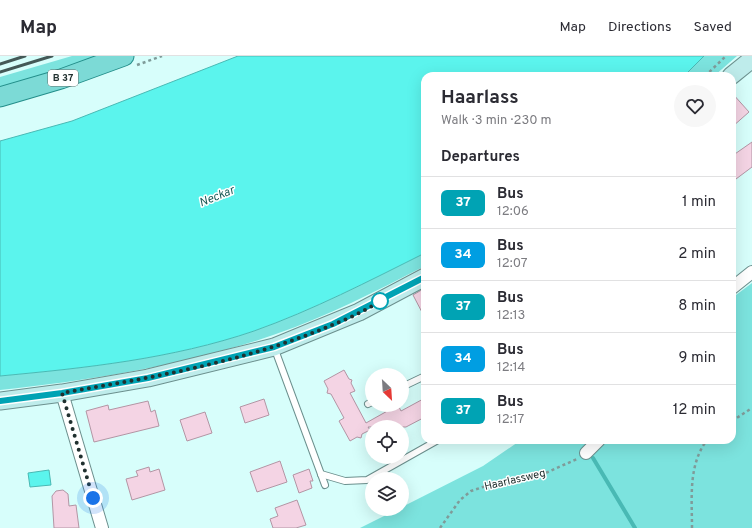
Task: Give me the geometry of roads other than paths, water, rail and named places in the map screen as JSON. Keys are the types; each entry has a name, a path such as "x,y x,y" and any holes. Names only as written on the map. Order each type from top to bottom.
{"main road":[{"name":"B 37","path":"0,97 61,79 124,56"},
{"path":"736,72 752,59"},
{"path":"0,401 62,393 148,378 274,347 333,324 421,280"}],"street":[{"path":"736,285 752,272"},
{"path":"62,393 102,528"},
{"path":"586,453 594,444"}],"lane":[{"path":"274,347 325,485"},
{"path":"409,384 421,378"},
{"path":"321,474 345,481 366,480 431,444"}],"water":[{"name":"Neckar","path":"238,56 704,56 688,72 421,72 421,255 341,295 298,314 223,341 192,349 128,361 64,370 0,376 0,141 72,121"},
{"path":"49,470 51,485 30,487 28,473"}],"waterway":[{"path":"593,458 635,528"}],"railway":[{"path":"0,64 25,56"},
{"path":"0,72 52,56"}]}
